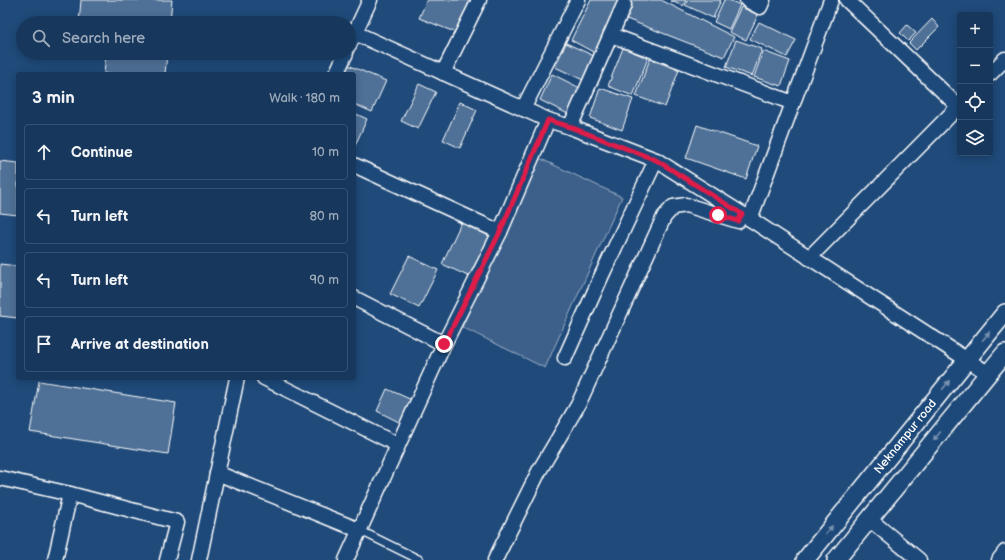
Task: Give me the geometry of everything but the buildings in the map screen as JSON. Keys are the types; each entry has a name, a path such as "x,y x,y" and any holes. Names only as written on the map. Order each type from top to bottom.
{"street":[{"path":"356,30 370,0"},
{"path":"442,73 479,0"},
{"path":"523,109 578,0"},
{"path":"747,0 760,7 763,0"},
{"path":"495,560 539,471 578,405 664,217 673,207 686,205 738,221 746,216 793,103 831,0"},
{"path":"847,0 957,104"},
{"path":"570,127 624,5"},
{"path":"611,35 793,103"},
{"path":"356,41 442,73 548,120 656,160 746,216 989,374"},
{"path":"993,71 1005,59"},
{"path":"337,72 343,60"},
{"path":"809,258 957,108"},
{"path":"346,560 444,344 500,232 548,120"},
{"path":"565,358 656,160"},
{"path":"356,166 500,232"},
{"path":"356,299 444,344"},
{"name":"Neknampur road","path":"804,560 1005,313"},
{"name":"Neknampur road","path":"836,560 1005,353"},
{"path":"199,560 237,380"},
{"path":"268,380 398,445"},
{"path":"217,473 359,530"},
{"path":"0,478 70,494 177,522 167,560"},
{"path":"55,560 70,494"},
{"path":"869,519 919,560"},
{"path":"999,560 1005,552"}],"lane":[{"path":"359,530 420,560"}],"shaded area":[{"path":"539,158 622,197 545,368 462,327"}],"route":[{"path":"444,344 500,232 548,120 656,160 742,214 738,221 718,215"}]}
